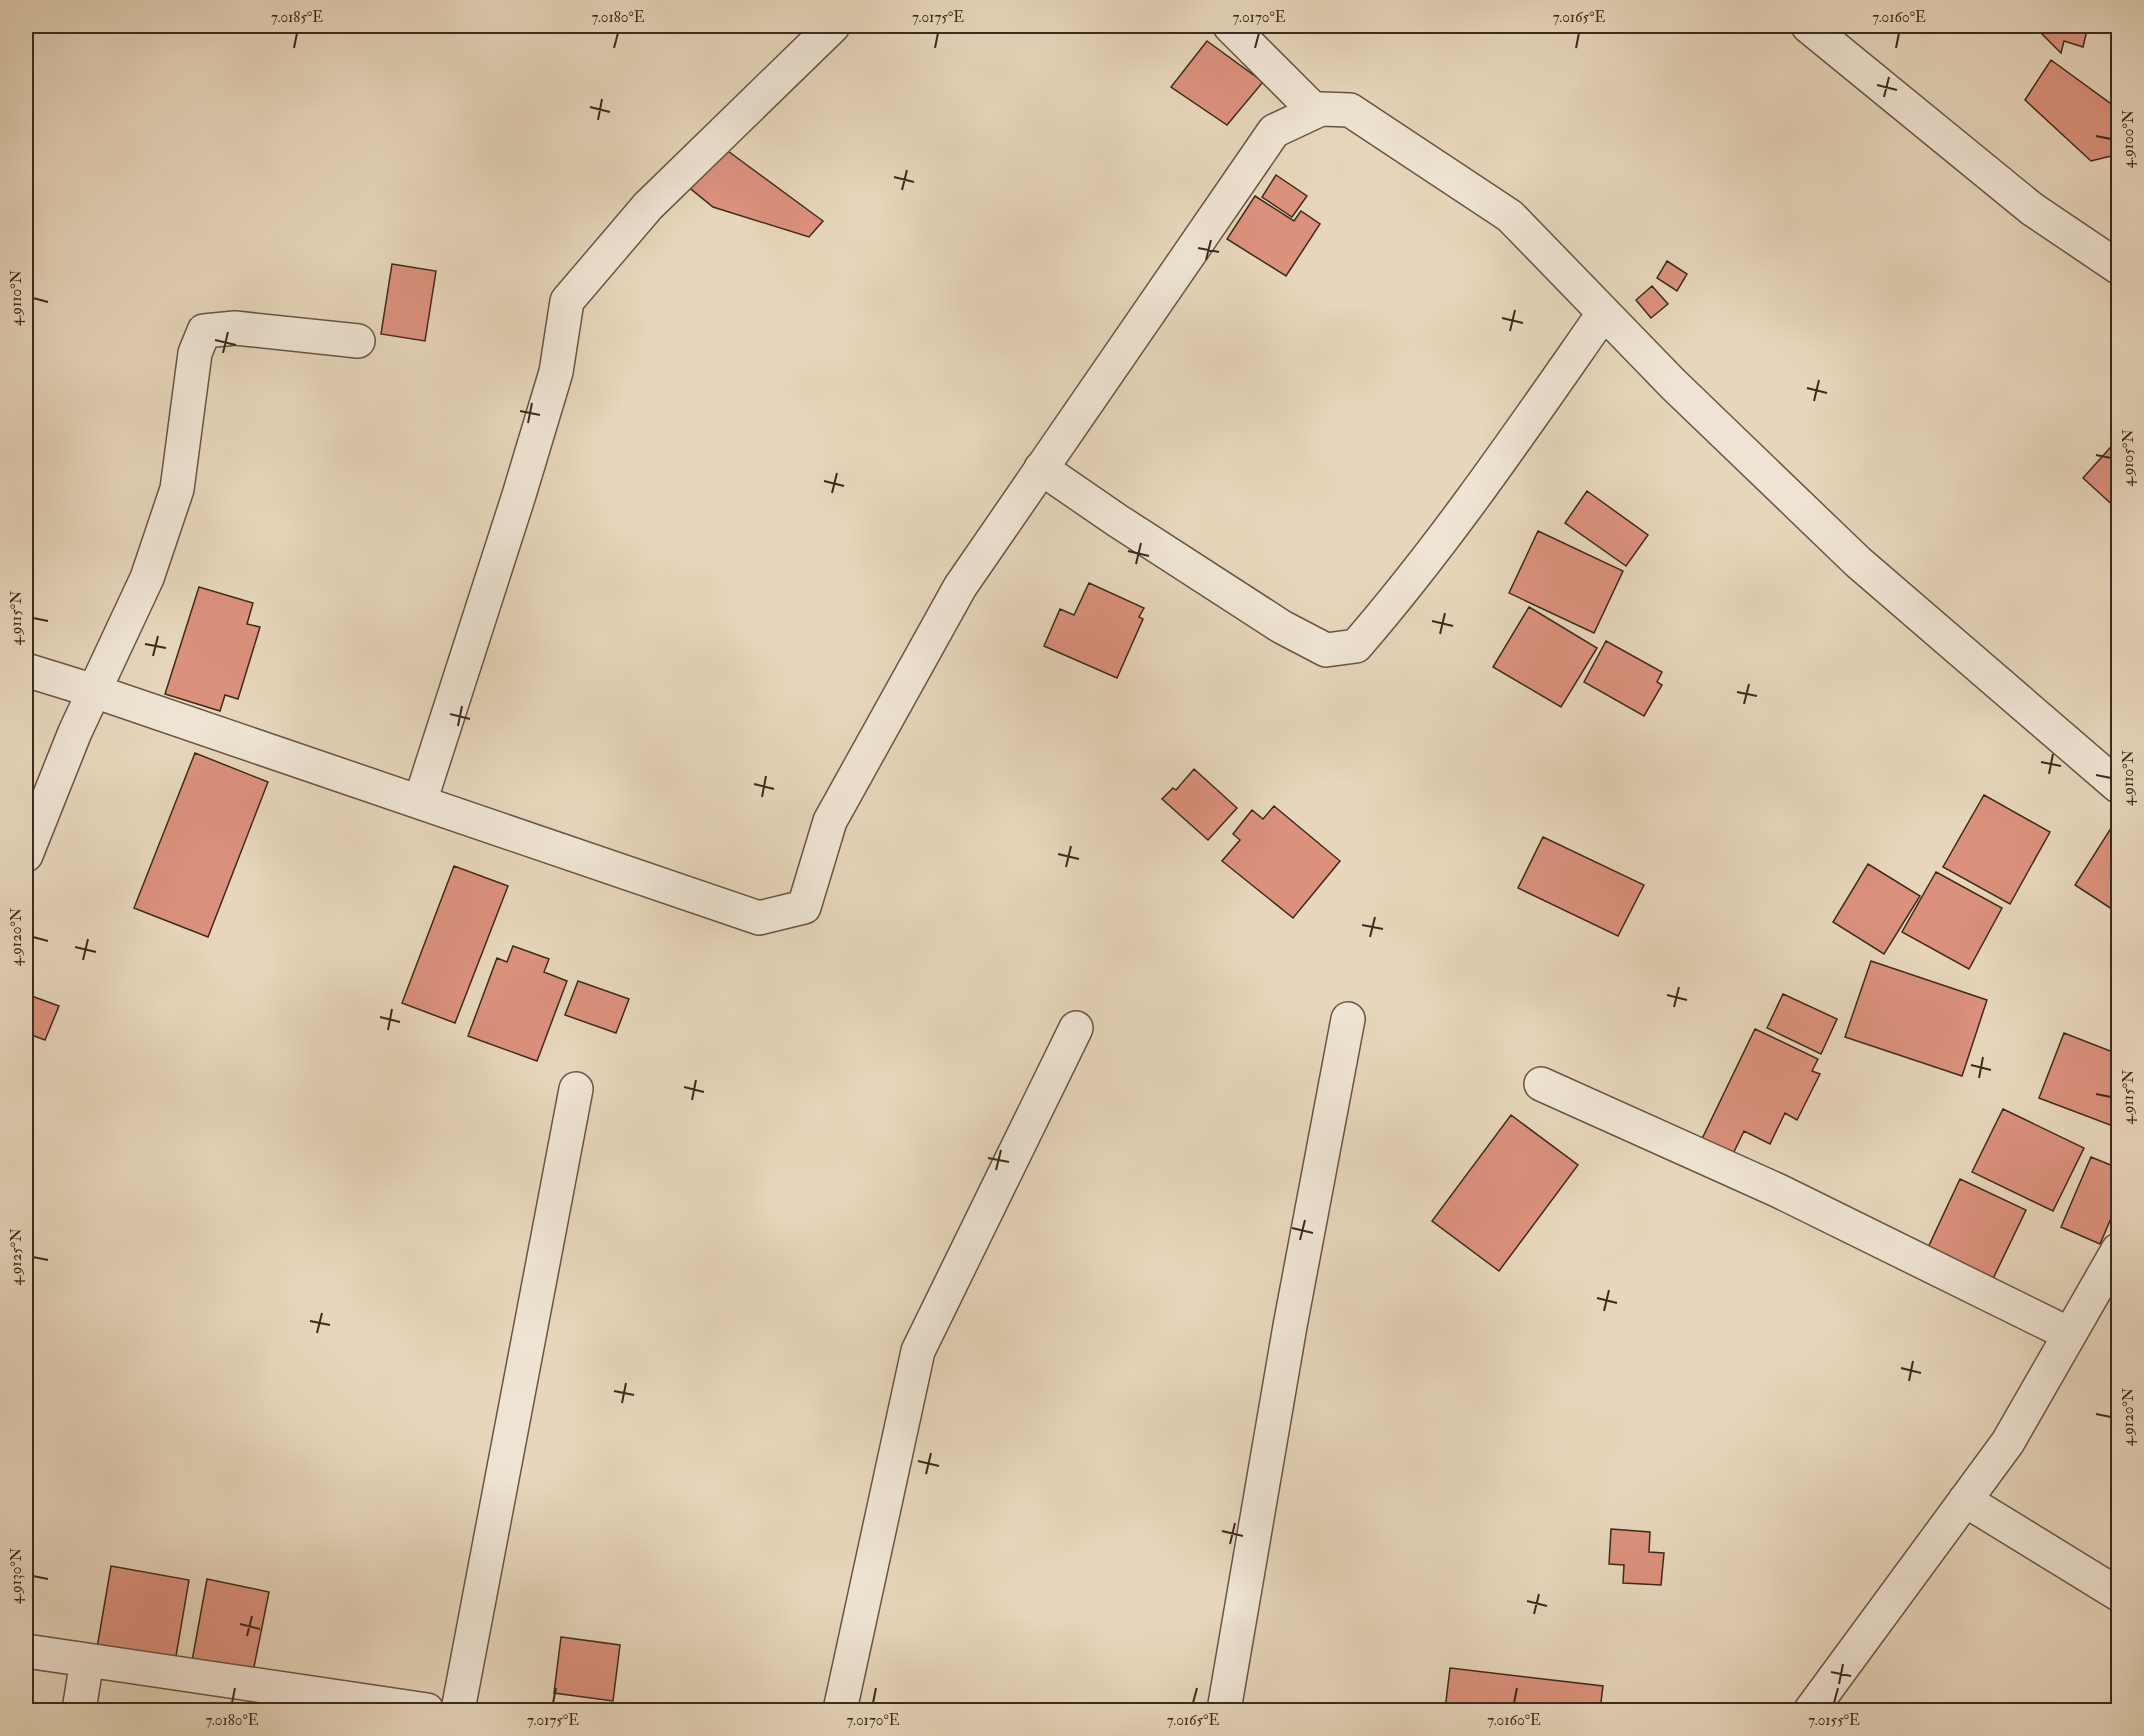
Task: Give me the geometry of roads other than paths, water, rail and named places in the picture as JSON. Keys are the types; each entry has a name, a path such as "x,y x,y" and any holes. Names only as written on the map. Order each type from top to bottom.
{"street":[{"path":"420,802 539,428 555,372 567,301 648,206 833,26"},
{"path":"1230,26 1316,111"},
{"path":"1808,26 2032,209 2118,267"},
{"path":"26,670 94,691 759,918 804,907 830,821 846,791 960,587 1041,468 1274,131 1321,109 1350,110 1510,216 1673,384 1858,562 2118,786"},
{"path":"1041,468 1118,521 1282,627 1326,650 1356,646 1400,596 1500,462 1603,314"},
{"path":"26,855 75,732 147,578 177,489 195,354 204,331 235,328 358,341"},
{"path":"1224,1710 1288,1337 1348,1019"},
{"path":"840,1710 918,1350 1076,1028"},
{"path":"1541,1084 1779,1191 2069,1334"},
{"path":"458,1710 576,1089"},
{"path":"1811,1710 2008,1442 2118,1250"},
{"path":"1965,1500 2118,1594"},
{"path":"26,1651 427,1710"},
{"path":"79,1710 87,1660"}]}
